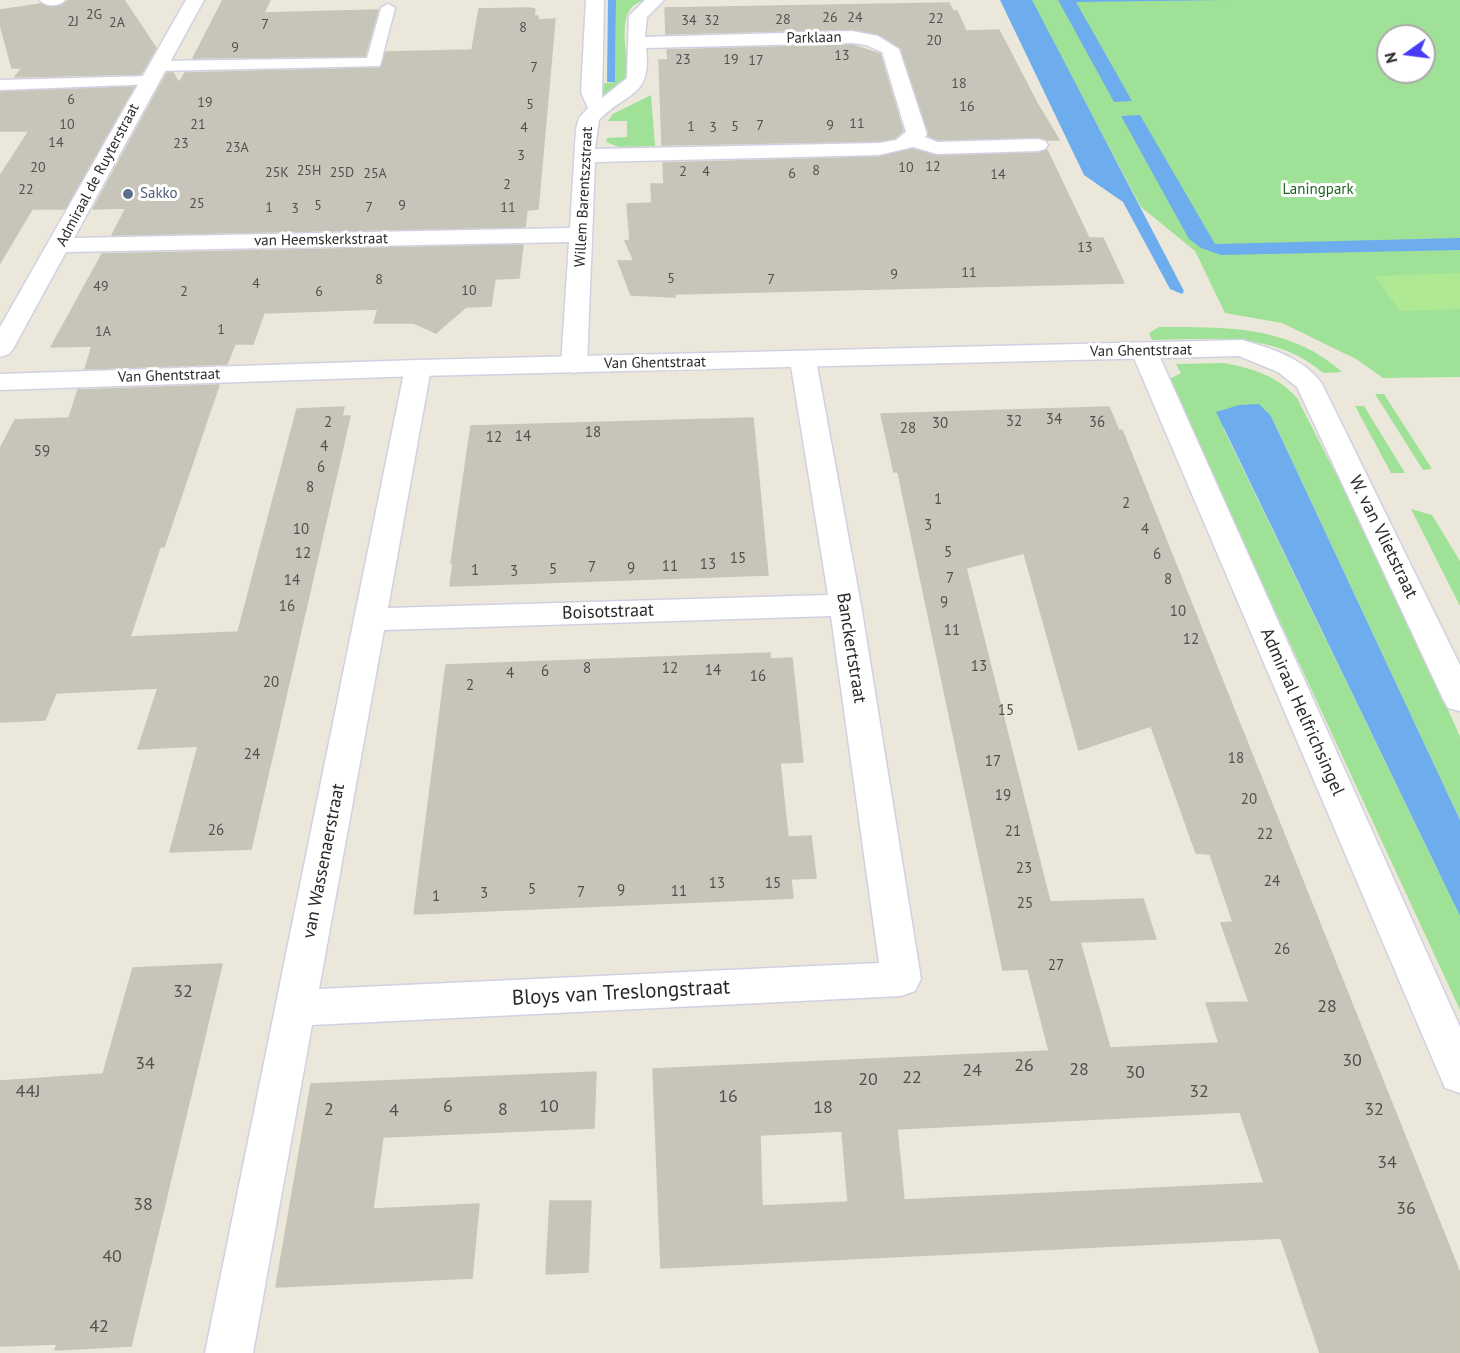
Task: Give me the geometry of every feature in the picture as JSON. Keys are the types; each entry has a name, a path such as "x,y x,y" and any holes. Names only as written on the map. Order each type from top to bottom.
{"street":[{"name":"Admiraal de Ruyterstraat","path":"0,350 61,245 195,0"},
{"name":"Willem Barentszstraat","path":"574,365 587,123 599,108 593,102 591,92 595,0"},
{"path":"599,108 628,91 636,81 638,16 655,0"},
{"name":"Parklaan","path":"638,43 852,37 878,42 891,52 917,131 912,140"},
{"path":"586,156 879,148 896,146 912,140 937,148 1038,145"},
{"name":"van Heemskerkstraat","path":"61,245 582,235"},
{"name":"Van Ghentstraat","path":"0,382 418,368 1242,348 1276,361 1303,376"},
{"name":"Admiraal Helfrichsingel","path":"1144,351 1460,1074"},
{"name":"Banckertstraat","path":"803,360 845,605 896,936"},
{"name":"van Wassenaerstraat","path":"229,1353 418,368"},
{"name":"W. van Vlietstraat","path":"1303,376 1451,662 1460,699"},
{"name":"Boisotstraat","path":"370,619 845,605"},
{"name":"Bloys van Treslongstraat","path":"296,1008 901,980 896,936"}],"lane":[{"path":"47,0 58,0"},
{"path":"0,85 153,74 374,63 388,8"}],"green space":[{"path":"616,0 648,0 636,4 629,12 625,22 626,71 623,84 602,98 600,84 615,82"},
{"name":"Laningpark","path":"1030,0 1460,0 1460,377 1383,378 1356,359 1282,323 1225,313 1195,251 1141,207"},
{"path":"651,95 655,146 619,147 606,142 607,138 627,137 627,121 608,121 613,114"},
{"path":"1460,273 1460,309 1400,311 1375,276"},
{"path":"1159,327 1232,329 1279,337 1301,345 1342,372 1323,373 1304,359 1284,350 1242,340 1152,340 1149,333"},
{"path":"1224,363 1264,374 1282,384 1297,398 1398,595 1460,737 1460,820 1271,416 1223,428 1460,916 1460,1010 1168,380 1181,373 1176,364"},
{"path":"1375,394 1384,394 1432,469 1423,470"},
{"path":"1355,406 1364,406 1405,473 1391,473"},
{"path":"1411,509 1432,515 1460,561 1460,606"}],"water":[{"path":"608,0 616,0 615,82 607,82"},
{"path":"1000,0 1032,0 1184,291 1182,294 1170,289 1123,202 1084,175"},
{"path":"1058,0 1228,0 1076,2 1132,101 1114,102"},
{"path":"1140,115 1215,244 1460,238 1460,250 1221,255 1201,248 1189,239 1121,116"},
{"path":"1259,404 1271,416 1460,820 1460,916 1216,412 1239,405"}],"building":[{"path":"70,0 124,0 156,48 141,74 15,77 22,68 12,68 0,24 0,10 41,4 56,7"},
{"path":"223,0 270,0 264,13 378,10 365,56 193,58"},
{"path":"949,3 953,11 957,11 966,31 999,30 1059,140 1038,137 938,140 928,136 901,48 878,34 852,29 666,34 665,8"},
{"path":"479,9 535,9 534,16 538,16 538,20 555,19 538,209 527,210 525,227 112,235 126,208 93,209 167,73 173,73 179,83 185,73 380,68 386,52 472,50"},
{"path":"852,45 880,54 903,131 895,138 879,141 662,145 659,60 668,60 667,50"},
{"path":"134,87 65,209 32,209 0,263 0,176 29,131 0,131 0,92"},
{"path":"913,149 937,156 1038,153 1047,150 1089,238 1103,238 1124,283 675,294 675,297 631,295 618,261 634,261 625,241 630,240 627,204 652,203 651,184 664,184 663,163 879,157"},
{"path":"523,245 519,278 495,279 491,306 466,307 436,333 414,323 374,323 378,309 264,313 253,344 235,344 227,364 85,369 92,346 51,347 102,254"},
{"path":"219,385 164,547 160,547 130,637 238,632 297,409 344,407 342,416 350,416 251,849 170,852 198,746 138,749 158,688 56,693 45,720 0,722 0,449 15,420 69,418 78,390"},
{"path":"1109,407 1119,431 1122,430 1460,1273 1460,1353 1320,1353 1281,1238 661,1268 653,1069 1049,1051 1028,969 1003,970 898,472 894,472 881,414","holes":["1024,553 1079,750 1151,726 1196,853 1210,854 1233,922 1221,923 1249,1002 1206,1003 1219,1043 1110,1048 1080,942 1156,939 1143,899 1050,902 966,568","1240,1112 1264,1183 904,1200 897,1129","842,1131 848,1202 762,1206 760,1135"]},
{"path":"753,418 768,575 450,586 453,563 451,563 471,426"},
{"path":"770,653 770,659 792,658 803,762 780,763 788,837 811,836 816,878 791,879 793,898 414,914 446,665"},
{"path":"222,964 131,1346 55,1350 57,1344 0,1346 0,1081 103,1074 133,968"},
{"path":"596,1072 594,1128 383,1137 373,1209 479,1204 472,1278 276,1287 311,1084"},
{"path":"550,1201 591,1201 588,1272 546,1274"}],"place":[{"name":"Sakko","path":"128,194"}]}
